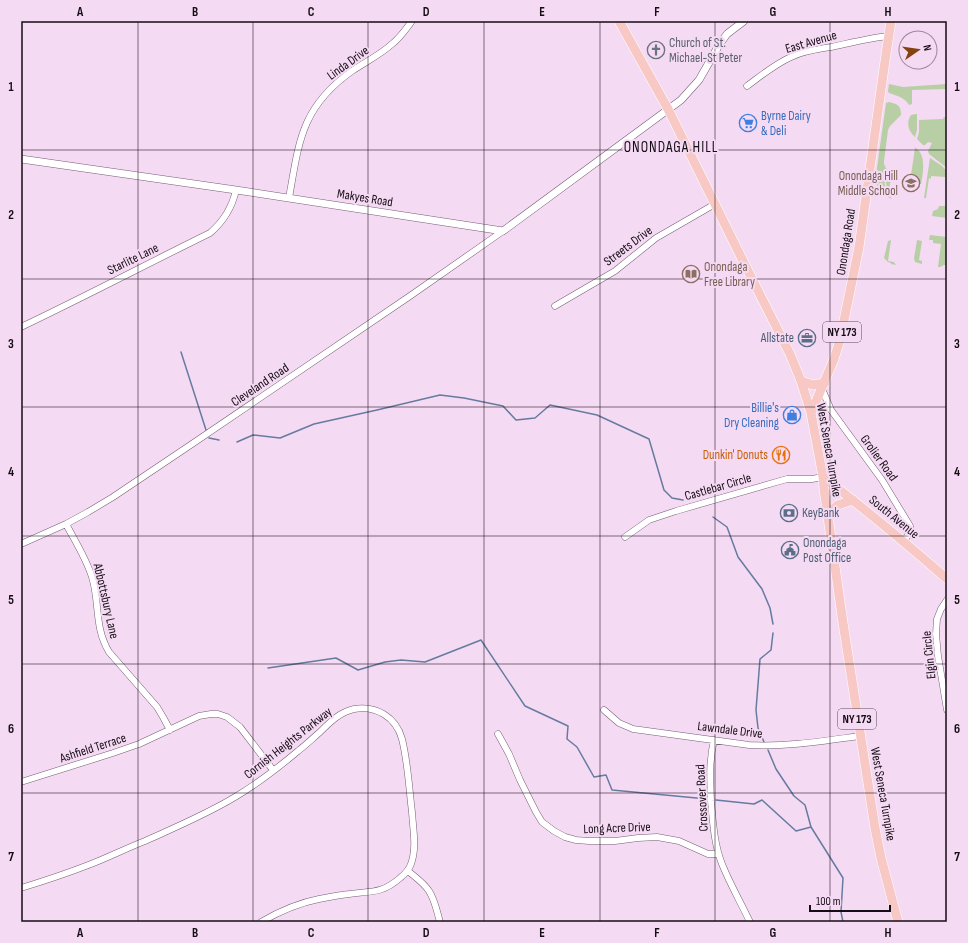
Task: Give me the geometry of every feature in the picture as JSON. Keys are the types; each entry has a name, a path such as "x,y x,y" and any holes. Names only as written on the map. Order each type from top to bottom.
{"main road":[{"name":"West Seneca Turnpike","path":"619,21 668,109 790,354 801,381 811,414 823,477 827,514 876,834 898,922"},
{"name":"Onondaga Road","path":"811,414 834,359 840,340 854,273 891,21"},
{"path":"801,381 813,385 823,386"},
{"name":"South Avenue","path":"823,477 853,500 947,579"},
{"path":"827,514 838,505 853,500"}],"street":[{"name":"Linda Drive","path":"289,198 299,145 304,128 311,114 324,95 337,82 392,44 401,36 412,21"},
{"path":"502,231 682,100 699,80 723,39 744,21"},
{"name":"East Avenue","path":"748,86 769,69 793,56 813,50 889,36"},
{"name":"Makyes Road","path":"21,159 502,231"},
{"name":"Starlite Lane","path":"21,327 52,313 210,233 226,216 234,201 236,190"},
{"name":"Streets Drive","path":"555,306 615,271 656,238 715,204"},
{"name":"Cleveland Road","path":"21,544 66,524 114,497 410,296 502,231"},
{"name":"Grolier Road","path":"823,386 831,410 882,480 910,526 910,532 904,542"},
{"name":"Castlebar Circle","path":"625,537 649,520 676,511 787,479 812,479 823,477"},
{"name":"Abbottsbury Lane","path":"66,524 92,577 99,628 104,644 109,652 157,707 170,730"},
{"name":"Elgin Circle","path":"947,600 941,609 936,634 947,710"},
{"name":"Cornish Heights Parkway","path":"21,888 91,864 206,813 236,797 273,770 298,751 341,714 352,710 366,708 381,712 394,723 400,732 405,750 414,834 413,858 408,871"},
{"name":"Lawndale Drive","path":"604,710 619,723 633,729 749,745 788,745 860,736"},
{"name":"Ashfield Terrace","path":"21,782 139,744 199,716 211,714 218,714 227,717 240,727 273,770"},
{"name":"Long Acre Drive","path":"498,734 536,812 542,822 554,831 565,837 589,841 615,841 657,837 679,841 708,854 718,854"},
{"name":"Crossover Road","path":"714,740 711,752 710,773 712,819 718,854"},
{"path":"718,854 750,922"},
{"path":"261,922 278,912 298,904 350,893 372,892 383,889 394,884 408,871 429,891 436,907 440,922"}],"green space":[{"path":"889,84 903,87 947,84 947,89 912,90 912,104 909,105 898,96 889,93"},
{"path":"889,102 898,106 901,115 888,130 884,161 887,171 884,180 886,195 875,182 886,103"},
{"path":"917,114 917,130 915,137 908,126 908,123 911,115"},
{"path":"947,116 947,119 945,119 947,121 947,168 929,154 928,151 932,143 928,142 923,145 917,139 919,132 919,120 943,119"},
{"path":"914,147 921,154 922,158 923,169 921,184 910,182"},
{"path":"930,158 947,171 947,178 931,176 931,179 929,178 926,198 924,198"},
{"path":"887,174 893,181 890,183 889,195 892,199 888,197 886,183"},
{"path":"939,206 947,207 947,218 932,216 933,211 938,209"},
{"path":"930,235 947,237 947,265 938,267 941,244 933,243 933,240 929,240"},
{"path":"891,240 888,261 894,262 896,265 891,264 884,258 888,241"},
{"path":"917,240 922,241 919,260 922,261 922,264 915,262 914,258"}],"waterway":[{"path":"181,352 206,430"},
{"path":"237,442 253,435 280,438 314,424 440,395 503,406 516,420 535,418 550,405 597,415 649,439 664,490 672,498 683,500"},
{"path":"209,438 219,440"},
{"path":"713,517 727,527 738,557 762,589 770,608 773,624"},
{"path":"764,742 758,728 756,710 760,659 771,650 773,633"},
{"path":"268,668 336,658 358,670 385,662 401,660 425,662 481,640 525,706 568,726 567,739 577,747 594,777 606,775 612,790 707,799"},
{"path":"768,750 776,769 794,796 805,805 811,827 843,878 841,912 843,922"},
{"path":"716,800 754,804 762,800 796,831 811,827"}],"place":[{"name":"Church of St. Michael-St Peter","path":"656,50"},
{"name":"Byrne Dairy & Deli","path":"748,123"},
{"name":"Onondaga Hill Middle School","path":"911,183"},
{"name":"Onondaga Free Library","path":"691,274"},
{"name":"Allstate","path":"807,338"},
{"name":"Billie's Dry Cleaning","path":"792,415"},
{"name":"Dunkin' Donuts","path":"781,455"},
{"name":"KeyBank","path":"789,513"},
{"name":"Onondaga Post Office","path":"790,550"}],"district":[{"name":"ONONDAGA HILL","path":"671,147"}]}
